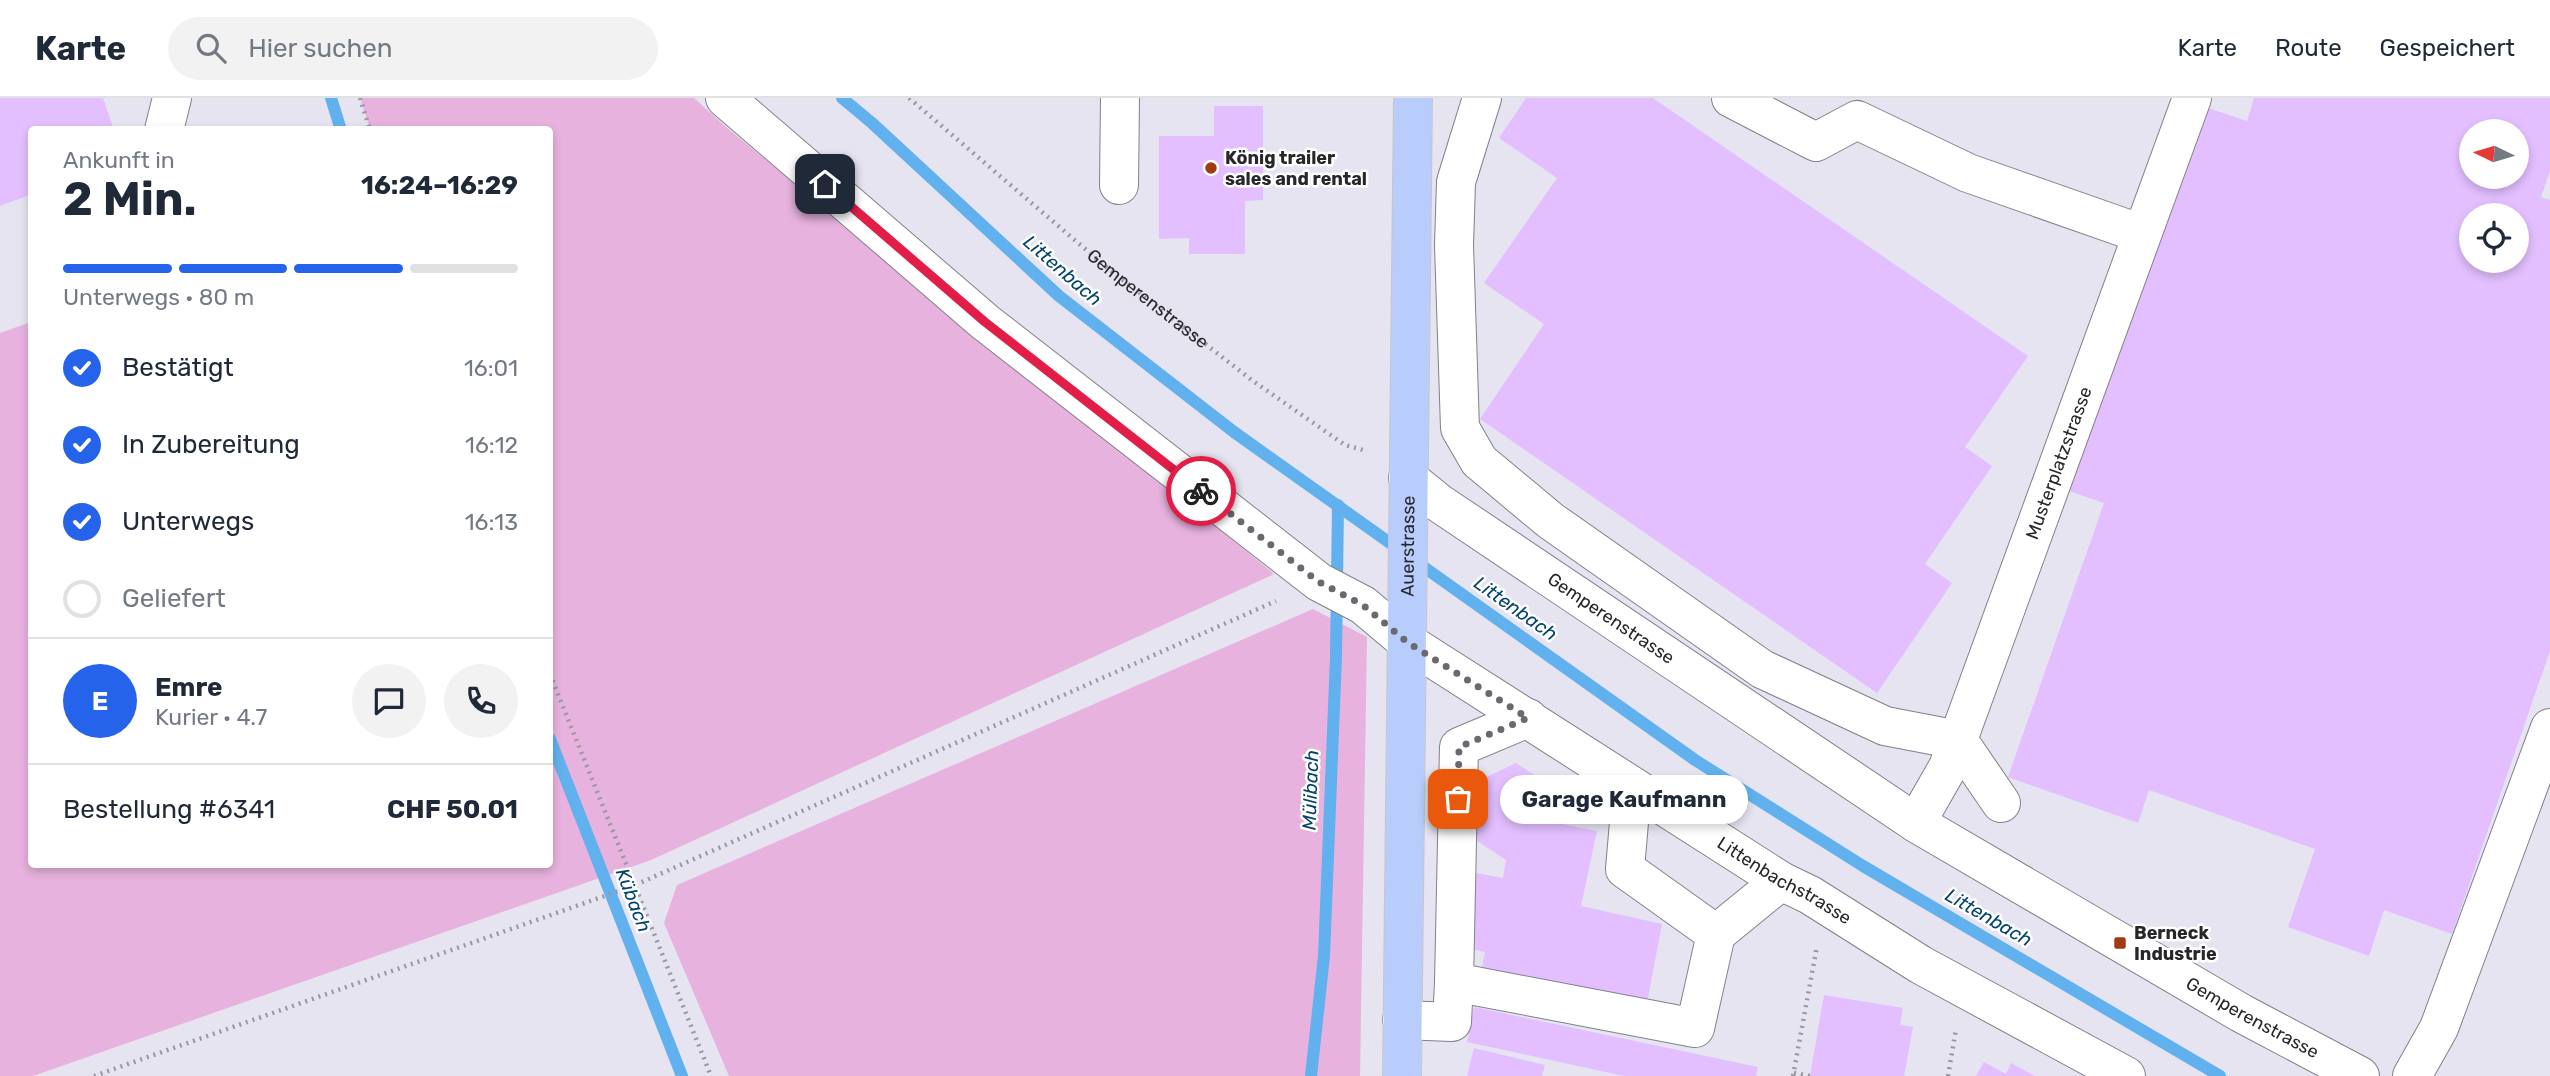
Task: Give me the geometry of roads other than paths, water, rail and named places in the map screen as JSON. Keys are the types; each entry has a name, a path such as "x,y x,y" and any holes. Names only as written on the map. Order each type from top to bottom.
{"main road":[{"name":"Auerstrasse","path":"1402,1076 1413,98"}],"street":[{"path":"165,126 172,98"},
{"name":"Littenbachstrasse","path":"725,98 985,322 1319,582 1363,605 1407,642 1781,881 1824,904 1921,965 2126,1076"},
{"path":"1119,185 1120,98"},
{"path":"1482,98 1456,181 1455,225 1461,428 1479,461 1550,521 1762,668 1885,726 1958,740 2001,803"},
{"path":"1731,98 1816,142 1857,120 1968,173 2142,234"},
{"name":"Musterplatzstrasse","path":"1916,822 1948,767 2192,98"},
{"path":"1411,222 1455,225"},
{"name":"Gemperenstrasse","path":"1408,478 1439,503 1916,822 2230,1006 2360,1076"},
{"path":"1402,1020 1452,1022 1459,747 1528,718"},
{"path":"2412,1076 2439,1028 2550,728"},
{"path":"1632,787 1625,869 1716,934"},
{"path":"1454,982 1695,1028 1716,934 1781,881"}],"waterway":[{"name":"Kübach","path":"331,98 340,126"},
{"name":"Littenbach","path":"842,98 1059,296 1234,432 1695,760 1863,866 2220,1076"},
{"name":"Mülibach","path":"1311,1076 1324,956 1336,657 1338,505"},
{"name":"Kübach","path":"553,747 682,1076"}],"place":[{"name":"König trailer sales and rental","path":"1211,168"},
{"name":"Garage Kaufmann","path":"1458,799"},
{"name":"Berneck Industrie","path":"2120,943"}]}
